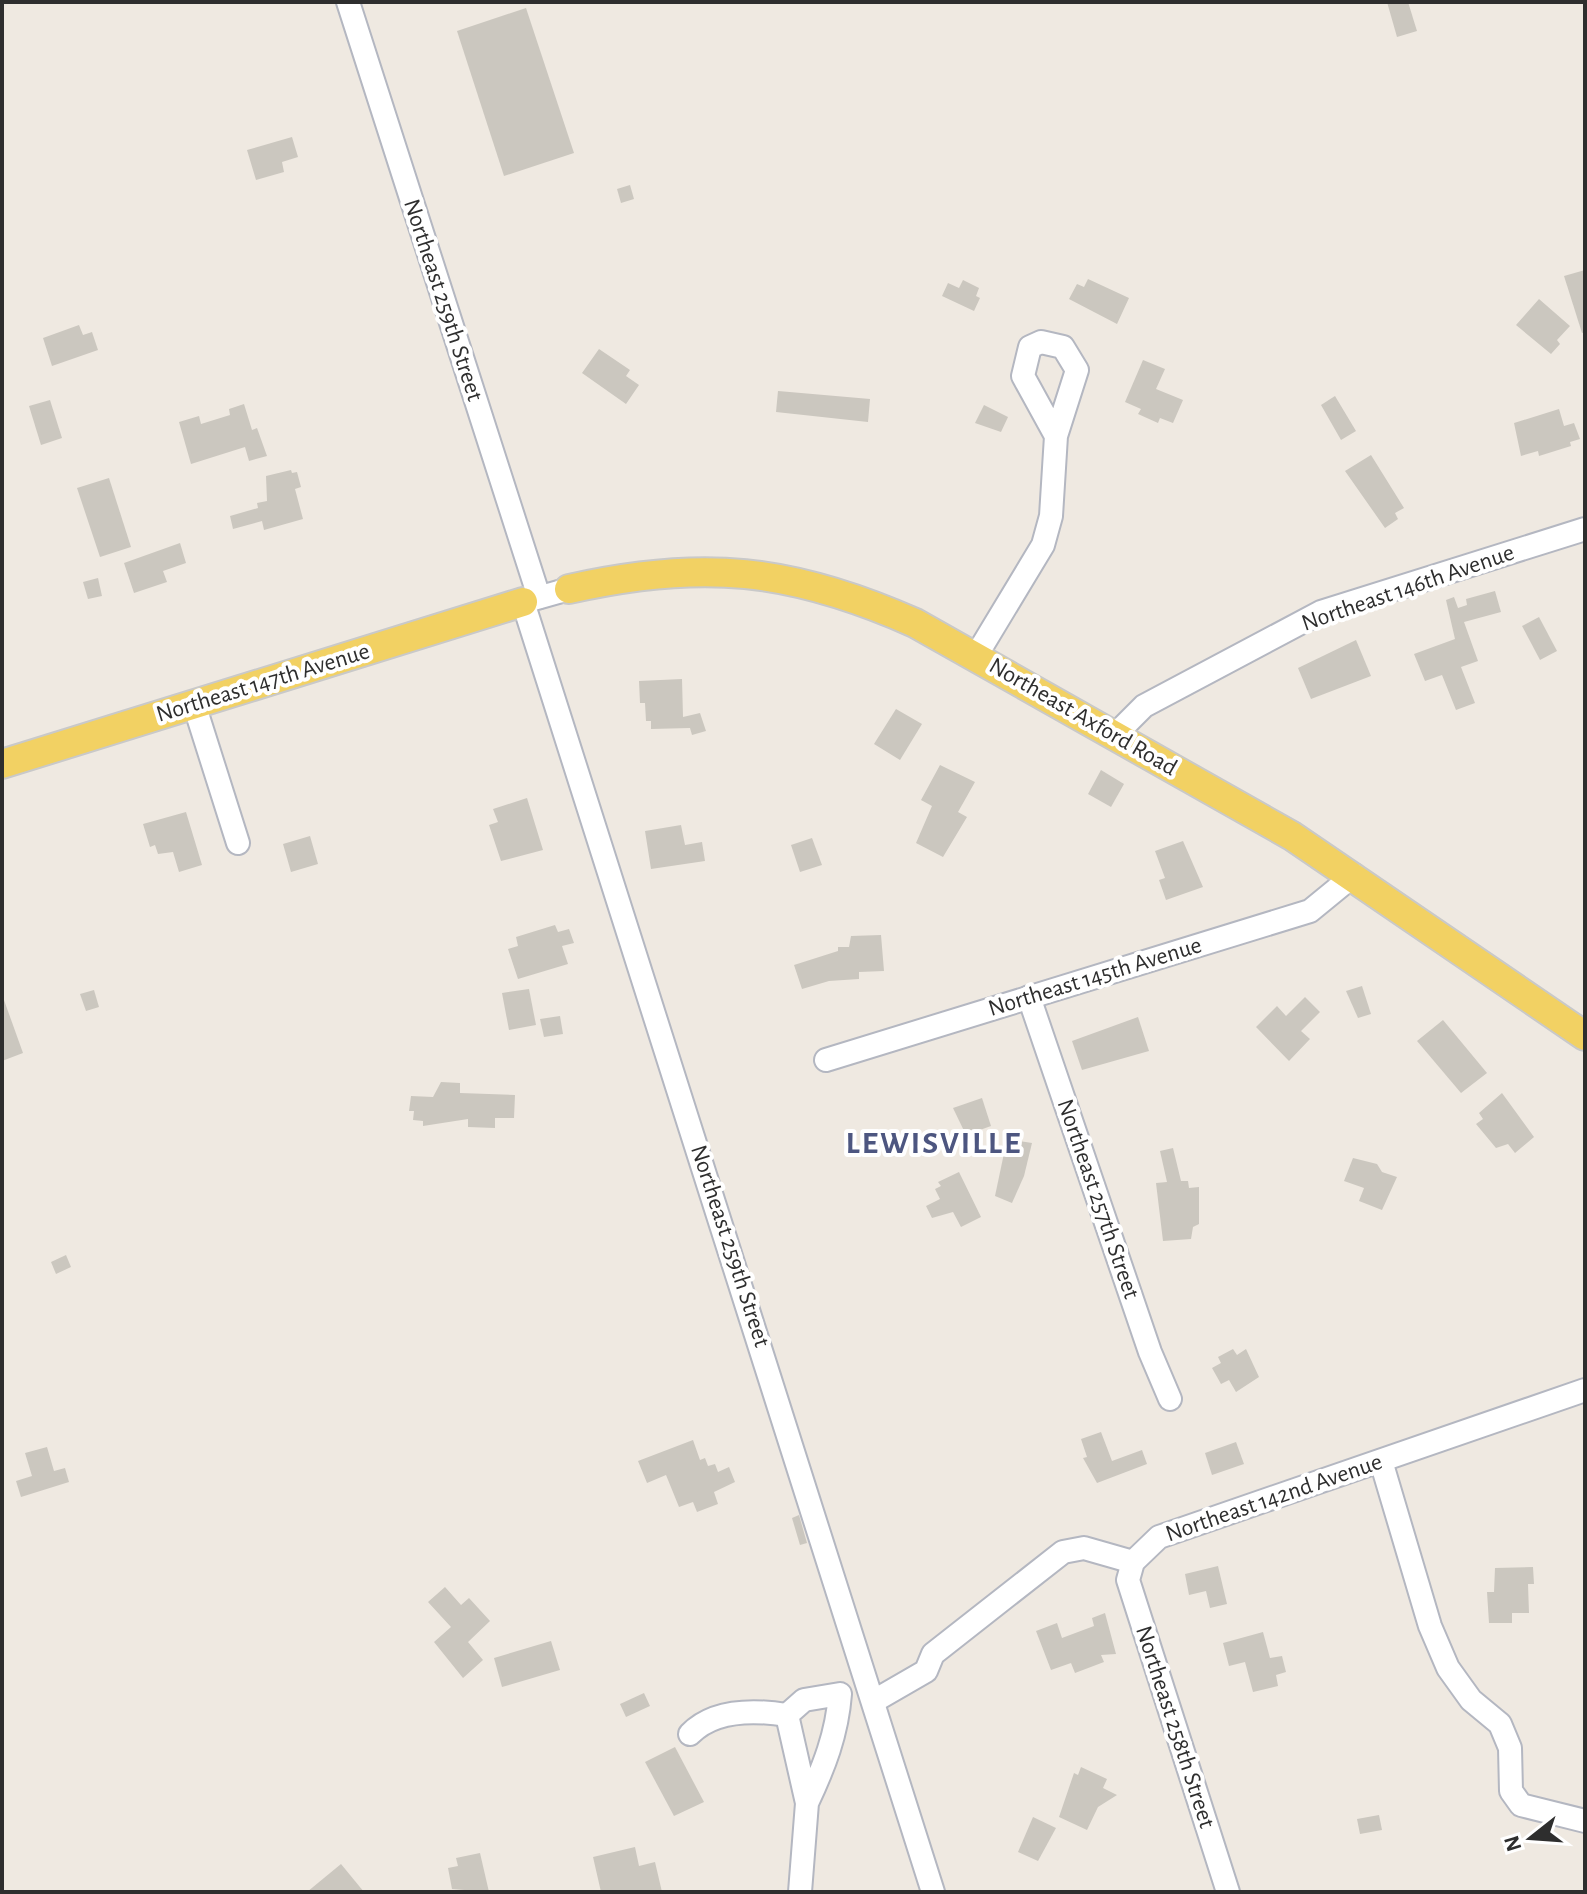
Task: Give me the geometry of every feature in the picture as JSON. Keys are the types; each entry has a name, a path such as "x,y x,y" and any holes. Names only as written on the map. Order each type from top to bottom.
{"main road":[{"name":"Northeast Axford Road","path":"569,589 618,578 673,571 751,572 868,602 976,656 1354,875 1585,1036"},
{"name":"Northeast 147th Avenue","path":"2,764 531,600"}],"street":[{"name":"Northeast 259th Street","path":"348,2 933,1892"},
{"path":"976,656 1043,545 1051,516 1056,436"},
{"name":"Northeast 146th Avenue","path":"1115,735 1144,706 1321,612 1585,529"},
{"name":"Northeast Axford Road","path":"531,600 569,589"},
{"path":"194,704 238,843"},
{"name":"Northeast 145th Avenue","path":"826,1060 1310,911 1354,875"},
{"name":"Northeast 257th Street","path":"1029,997 1150,1352 1170,1399"},
{"name":"Northeast 142nd Avenue","path":"1133,1562 1159,1537 1585,1390"},
{"path":"1381,1461 1430,1626 1448,1668 1471,1700 1500,1724 1510,1748 1511,1791 1521,1805 1585,1821"},
{"path":"874,1701 926,1671 933,1654 1063,1552 1084,1548 1133,1562"},
{"name":"Northeast 258th Street","path":"1133,1562 1128,1580 1228,1892"},
{"path":"807,1803 829,1752 840,1694 860,1655"},
{"path":"690,1734 705,1722 722,1716 787,1715 804,1700 840,1694"},
{"path":"787,1715 807,1803 800,1892"}],"building":[{"path":"1387,2 1408,2 1417,31 1397,37"},
{"path":"526,8 574,153 504,176 457,31"},
{"path":"292,137 298,157 282,162 284,172 256,180 247,150"},
{"path":"630,185 634,199 621,203 617,189"},
{"path":"1585,270 1585,332 1582,333 1564,276"},
{"path":"1088,279 1129,298 1117,324 1069,299 1077,284 1084,287"},
{"path":"963,280 979,288 976,296 980,298 974,311 942,296 948,283 959,288"},
{"path":"1539,299 1570,326 1557,340 1560,344 1551,354 1516,325"},
{"path":"79,325 83,335 92,332 98,350 52,366 43,338"},
{"path":"599,349 630,370 626,376 639,385 626,404 582,373"},
{"path":"1143,360 1165,369 1156,389 1183,400 1173,423 1160,418 1158,423 1138,414 1141,409 1125,402"},
{"path":"778,391 870,399 868,422 776,412"},
{"path":"1335,396 1356,431 1341,440 1321,405"},
{"path":"50,400 62,438 41,445 29,406"},
{"path":"244,404 252,430 257,428 267,456 249,461 245,447 191,464 179,422 199,416 201,424 230,415 229,409"},
{"path":"984,405 1008,417 1001,432 975,423"},
{"path":"1559,409 1564,426 1574,423 1580,439 1570,442 1571,446 1539,456 1538,451 1521,456 1514,423"},
{"path":"1371,455 1404,508 1395,513 1398,519 1385,528 1345,471"},
{"path":"291,470 292,473 297,472 301,487 295,489 303,519 264,530 262,521 233,529 230,516 258,508 257,503 267,501 266,476"},
{"path":"109,478 131,547 100,557 77,488"},
{"path":"180,543 186,563 163,571 167,582 134,593 124,563"},
{"path":"98,578 102,596 88,599 83,582"},
{"path":"1495,591 1501,612 1464,622 1478,661 1461,667 1475,703 1456,710 1442,675 1425,681 1414,654 1455,639 1446,600 1454,597 1458,608 1467,605 1466,599"},
{"path":"1539,617 1557,651 1540,660 1522,626"},
{"path":"1356,640 1371,676 1311,699 1298,668"},
{"path":"682,679 683,717 700,713 706,731 692,735 690,728 651,729 651,721 646,721 645,703 640,703 639,681"},
{"path":"896,709 922,724 900,760 874,744"},
{"path":"940,765 975,782 958,812 967,817 943,857 916,843 932,806 921,800"},
{"path":"1101,770 1124,784 1111,807 1088,794"},
{"path":"527,798 543,850 501,861 489,825 498,822 493,809"},
{"path":"186,812 202,865 179,872 173,852 158,854 155,845 150,847 143,824"},
{"path":"681,825 685,845 702,842 705,861 651,869 645,831"},
{"path":"310,836 318,864 291,872 283,844"},
{"path":"812,838 822,865 800,872 791,845"},
{"path":"1183,841 1203,887 1166,900 1159,880 1165,878 1155,851"},
{"path":"555,925 558,932 569,929 574,943 562,946 568,964 518,979 508,949 518,946 516,937"},
{"path":"881,935 884,971 859,972 859,979 829,981 802,989 794,965 838,951 838,947 849,947 851,936"},
{"path":"1362,986 1371,1014 1358,1018 1346,991"},
{"path":"529,989 536,1025 509,1030 502,993"},
{"path":"94,990 99,1007 86,1011 80,994"},
{"path":"1305,997 1320,1012 1301,1031 1310,1039 1289,1061 1256,1027 1277,1006 1286,1016"},
{"path":"2,1001 23,1053 2,1061"},
{"path":"560,1016 563,1034 544,1037 540,1019"},
{"path":"1138,1017 1149,1051 1082,1070 1072,1041"},
{"path":"1443,1020 1487,1073 1461,1093 1417,1041"},
{"path":"441,1082 460,1083 460,1093 515,1095 514,1118 495,1118 495,1128 468,1127 468,1119 423,1126 423,1121 413,1120 414,1111 409,1111 411,1096 433,1097"},
{"path":"1502,1093 1534,1137 1515,1153 1508,1144 1496,1148 1476,1124 1483,1119 1479,1113"},
{"path":"982,1098 991,1126 966,1135 953,1108"},
{"path":"1007,1139 1032,1143 1024,1176 1012,1203 995,1196"},
{"path":"1173,1148 1181,1181 1188,1181 1189,1188 1199,1187 1199,1224 1193,1227 1191,1239 1163,1241 1156,1183 1167,1182 1160,1151"},
{"path":"1353,1158 1377,1164 1382,1172 1397,1177 1382,1210 1359,1201 1364,1188 1344,1181"},
{"path":"959,1172 981,1217 961,1227 953,1212 932,1218 926,1206 940,1199 935,1189 941,1186 938,1182"},
{"path":"66,1255 71,1267 56,1274 51,1262"},
{"path":"1233,1349 1237,1355 1246,1349 1259,1377 1236,1392 1229,1380 1221,1384 1212,1368 1221,1363 1218,1357"},
{"path":"1101,1432 1112,1461 1142,1450 1147,1464 1097,1483 1083,1458 1087,1457 1081,1439"},
{"path":"693,1440 700,1460 705,1458 708,1466 715,1464 718,1472 729,1467 735,1482 714,1492 718,1504 697,1512 693,1502 679,1507 666,1475 647,1483 638,1461"},
{"path":"1236,1442 1244,1464 1212,1475 1205,1453"},
{"path":"47,1447 54,1471 65,1468 69,1482 21,1497 16,1481 32,1476 25,1453"},
{"path":"799,1515 807,1543 800,1545 792,1518"},
{"path":"1218,1566 1227,1604 1210,1608 1206,1591 1189,1595 1185,1574"},
{"path":"1533,1567 1534,1584 1528,1584 1529,1613 1512,1613 1512,1623 1489,1623 1487,1592 1494,1592 1495,1568"},
{"path":"445,1587 461,1605 469,1598 490,1621 468,1642 483,1660 463,1678 434,1642 451,1627 428,1602"},
{"path":"1105,1613 1116,1654 1101,1655 1104,1662 1075,1673 1071,1663 1051,1670 1036,1631 1057,1623 1062,1638 1094,1626 1092,1618"},
{"path":"1263,1632 1270,1658 1282,1656 1286,1672 1276,1675 1278,1686 1253,1692 1245,1662 1229,1666 1223,1643"},
{"path":"551,1641 560,1670 502,1687 494,1658"},
{"path":"644,1693 650,1706 626,1717 620,1704"},
{"path":"675,1747 704,1802 674,1816 645,1762"},
{"path":"1081,1767 1107,1779 1103,1788 1117,1795 1098,1807 1087,1830 1059,1817 1074,1773 1078,1775"},
{"path":"1379,1815 1382,1830 1360,1834 1357,1819"},
{"path":"1033,1817 1056,1828 1038,1861 1018,1852"},
{"path":"635,1847 639,1866 655,1862 662,1892 601,1892 593,1857"},
{"path":"480,1853 489,1892 452,1889 448,1868 458,1866 456,1858"},
{"path":"341,1864 364,1892 307,1892"}],"district":[{"name":"LEWISVILLE","path":"934,1143"}]}
